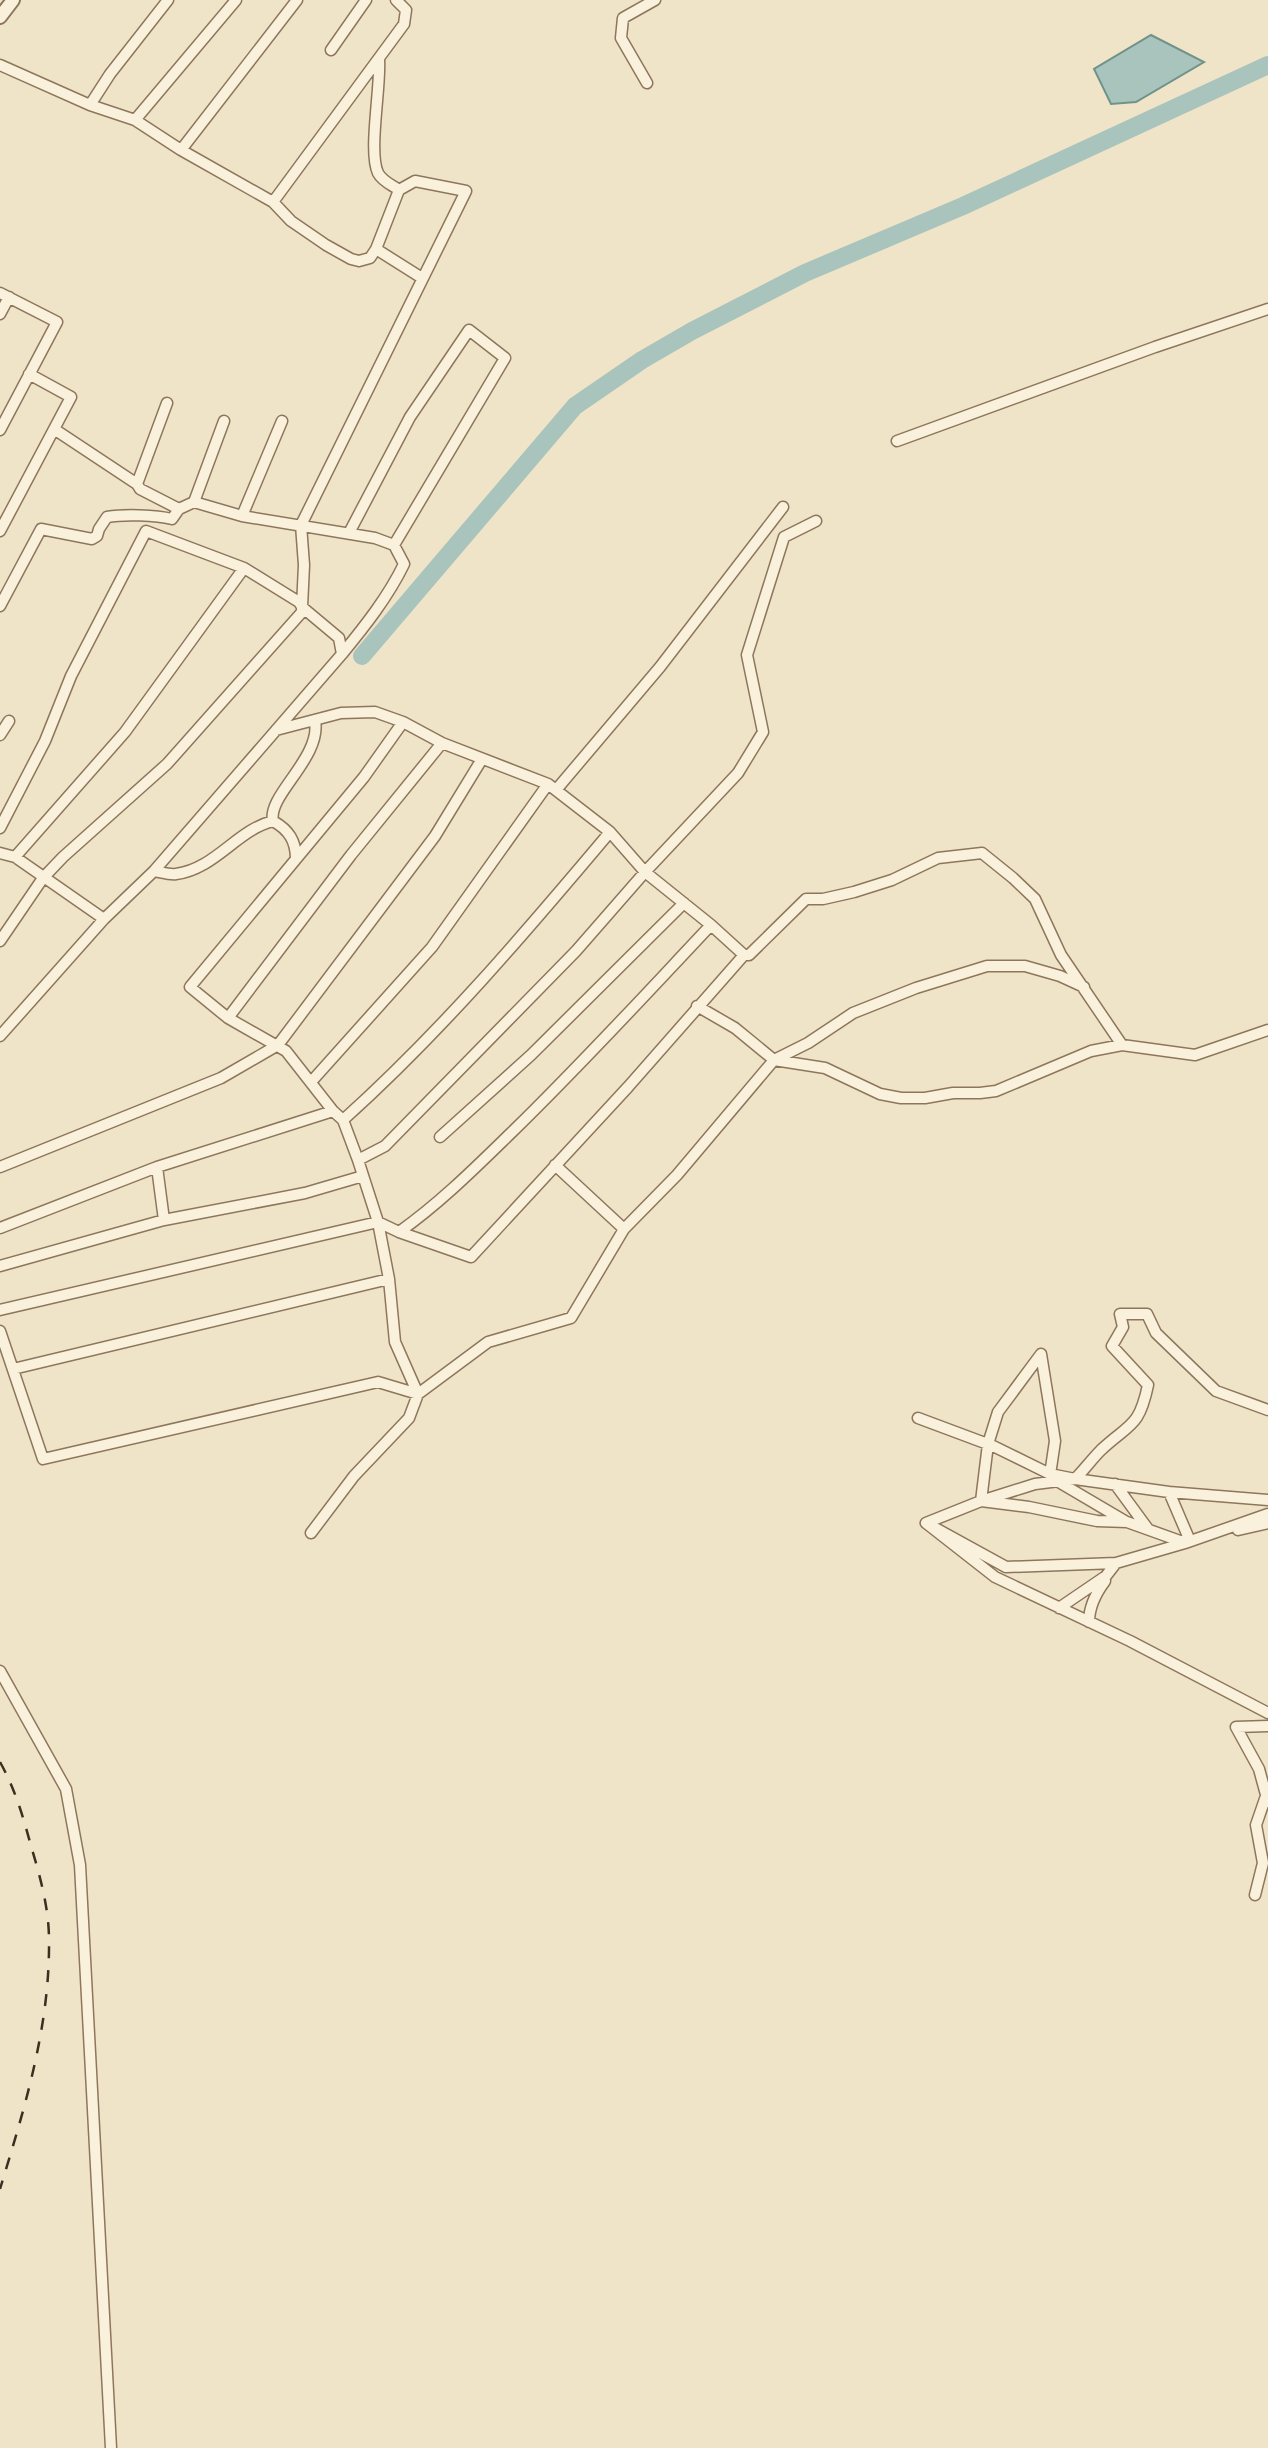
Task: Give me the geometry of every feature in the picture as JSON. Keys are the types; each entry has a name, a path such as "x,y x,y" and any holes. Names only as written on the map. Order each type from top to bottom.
{"street":[{"path":"0,17 13,0"},
{"path":"90,106 110,74 168,0"},
{"path":"135,120 236,0"},
{"path":"181,150 297,0"},
{"path":"331,50 366,0"},
{"path":"273,202 404,24 406,10 396,0"},
{"path":"647,83 621,38 623,18 655,0"},
{"path":"379,60 374,155 377,172 384,181 399,190"},
{"path":"0,65 90,106 135,120 181,150 273,202 291,221 351,259 359,261 370,258 399,190 415,181 466,191 301,525 302,612 167,764 43,878 0,941"},
{"path":"376,248 422,278"},
{"path":"0,314 4,295 57,322 0,430"},
{"path":"897,441 1154,347 1268,310"},
{"path":"349,533 410,417 469,330 505,358 394,545"},
{"path":"0,531 71,397 29,374"},
{"path":"137,484 167,403"},
{"path":"194,502 224,421"},
{"path":"242,516 282,421"},
{"path":"54,429 137,484 140,489 179,509"},
{"path":"0,606 41,529 92,539 97,536 107,517 161,516 172,519 179,509 194,502 242,516 375,538 394,545 404,564 366,626 154,871 104,919 0,1036"},
{"path":"312,1082 432,947 552,787 660,667 783,507"},
{"path":"358,1160 386,1146 576,951 645,872 738,773 763,732 747,655 784,537 816,521"},
{"path":"0,828 45,741 71,676 146,531 244,568 299,602 339,638 342,654"},
{"path":"15,857 125,732 244,568"},
{"path":"276,730 341,713 375,712 403,722 442,743 552,787 610,832 645,872 744,955"},
{"path":"273,821 274,809 310,752 316,737 315,720"},
{"path":"0,735 9,721"},
{"path":"403,722 364,777 190,987 228,1018 286,1051 343,1120 378,1222 389,1279 395,1342 418,1394"},
{"path":"228,1018 351,855 442,743"},
{"path":"0,1167 221,1078 278,1045 435,836 481,759"},
{"path":"154,871 175,874 198,868 254,828 273,821"},
{"path":"273,821 285,828 295,843 296,859"},
{"path":"343,1120 440,1027 511,949 610,832"},
{"path":"0,853 15,857 104,919"},
{"path":"0,1310 378,1222 399,1232 471,1256 628,1087 744,955 749,955 806,898 823,899 854,892 892,880 938,858 982,853 1035,899 1061,955 1122,1045"},
{"path":"440,1137 572,1015 684,903"},
{"path":"399,1232 429,1211 560,1086 711,925"},
{"path":"312,1533 354,1476 409,1418 418,1394 488,1342 571,1318 624,1228 677,1175 774,1060 808,1043 853,1013 916,988 987,966 1025,966 1060,976 1084,987"},
{"path":"698,1006 735,1028 774,1060 824,1068 880,1094 901,1098 996,1091 1091,1051 1122,1045 1195,1055 1268,1030"},
{"path":"0,1228 157,1167 333,1111"},
{"path":"555,1164 624,1228"},
{"path":"157,1167 164,1220"},
{"path":"0,1266 164,1220 305,1193 363,1177"},
{"path":"13,1369 389,1279"},
{"path":"926,1523 1006,1492 1057,1480 1075,1479 1100,1451 1133,1424 1143,1407 1148,1385 1112,1346 1123,1328 1120,1314 1147,1314 1156,1333 1216,1391 1268,1410"},
{"path":"0,1331 43,1459 378,1382 418,1394"},
{"path":"982,1501 988,1444 998,1412 1041,1354 1055,1441 1051,1468"},
{"path":"918,1418 988,1444 1050,1474 1169,1492 1266,1499"},
{"path":"1057,1480 1127,1522 1180,1542 1268,1523"},
{"path":"1115,1484 1149,1530"},
{"path":"1169,1492 1192,1540"},
{"path":"982,1501 1097,1521 1127,1522"},
{"path":"1059,1608 1113,1567 1268,1514"},
{"path":"926,1523 1006,1567 1113,1567"},
{"path":"926,1523 995,1577 1268,1713"},
{"path":"1089,1622 1089,1611 1095,1596 1113,1567"},
{"path":"0,1671 66,1789 80,1865 111,2448"},
{"path":"1255,1706 1268,1705"},
{"path":"1255,1895 1263,1863 1256,1825 1267,1799 1259,1769 1236,1727 1268,1726"}],"water":[{"path":"1151,35 1204,62 1136,102 1111,104 1094,69"}],"waterway":[{"path":"362,656 575,406 642,360 805,273 963,206 1268,65"}],"railway":[{"path":"0,1762 18,1803 38,1869 49,1928 48,1972 41,2035 27,2097 0,2189"}]}
